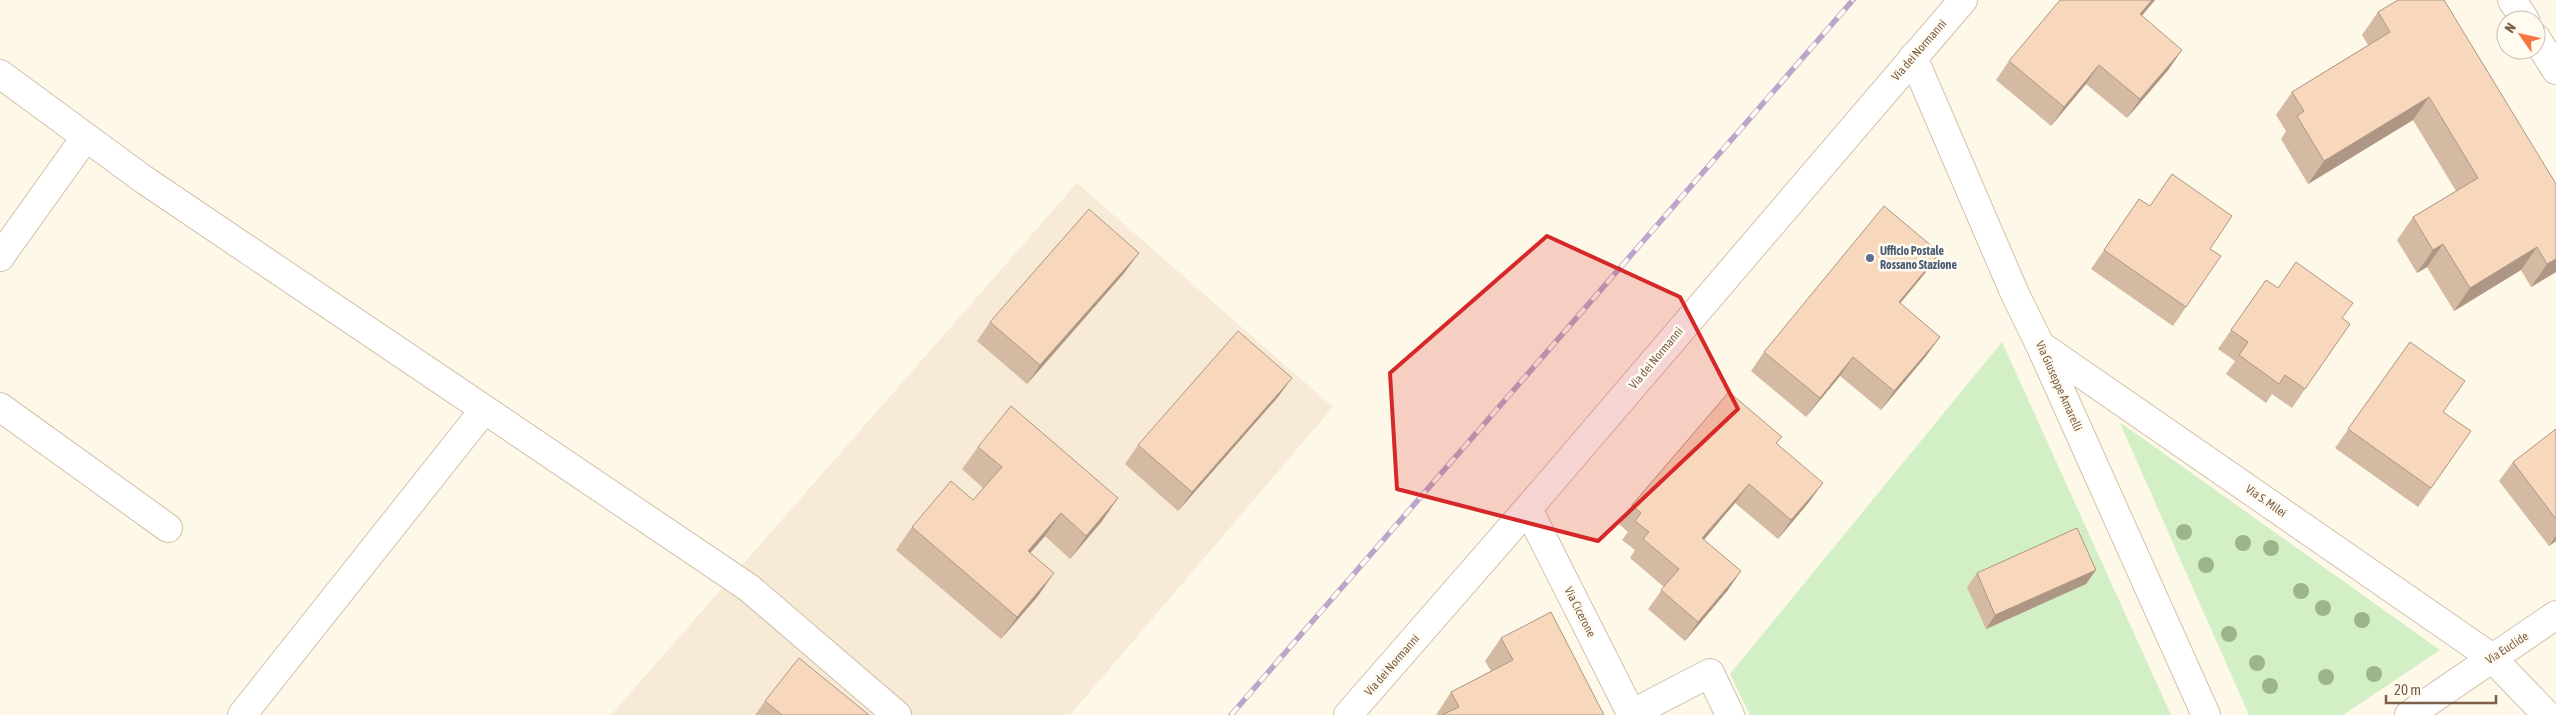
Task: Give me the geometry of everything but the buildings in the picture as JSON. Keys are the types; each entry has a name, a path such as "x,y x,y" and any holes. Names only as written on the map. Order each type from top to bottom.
{"street":[{"name":"Via dei Normanni","path":"1348,715 1528,509 1963,0"},
{"path":"2546,54 2556,70"},
{"name":"Via Giuseppe Amarelli","path":"1914,57 2015,294 2040,345 2206,715"},
{"path":"0,74 29,98 84,138 749,588 896,715"},
{"path":"0,257 84,138"},
{"name":"Via S. Milei","path":"2040,345 2491,658 2547,715"},
{"path":"0,407 168,528"},
{"path":"242,715 484,410"},
{"name":"Via Cicerone","path":"1528,509 1631,714"},
{"name":"Via Euclide","path":"2409,715 2556,615"},
{"path":"1631,714 1710,673 1730,715"}],"highlighted area":[{"path":"1547,236 1680,297 1738,409 1598,541 1397,489 1390,373"}],"shaded area":[{"path":"1077,183 1333,407 1070,715 611,715"}],"green space":[{"path":"2002,342 2171,715 1750,715 1730,674"},
{"path":"2120,423 2440,650 2343,715 2249,715"}],"railway":[{"path":"1231,715 1853,0"}],"place":[{"name":"Ufficio Postale Rossano Stazione","path":"1870,258"}]}
